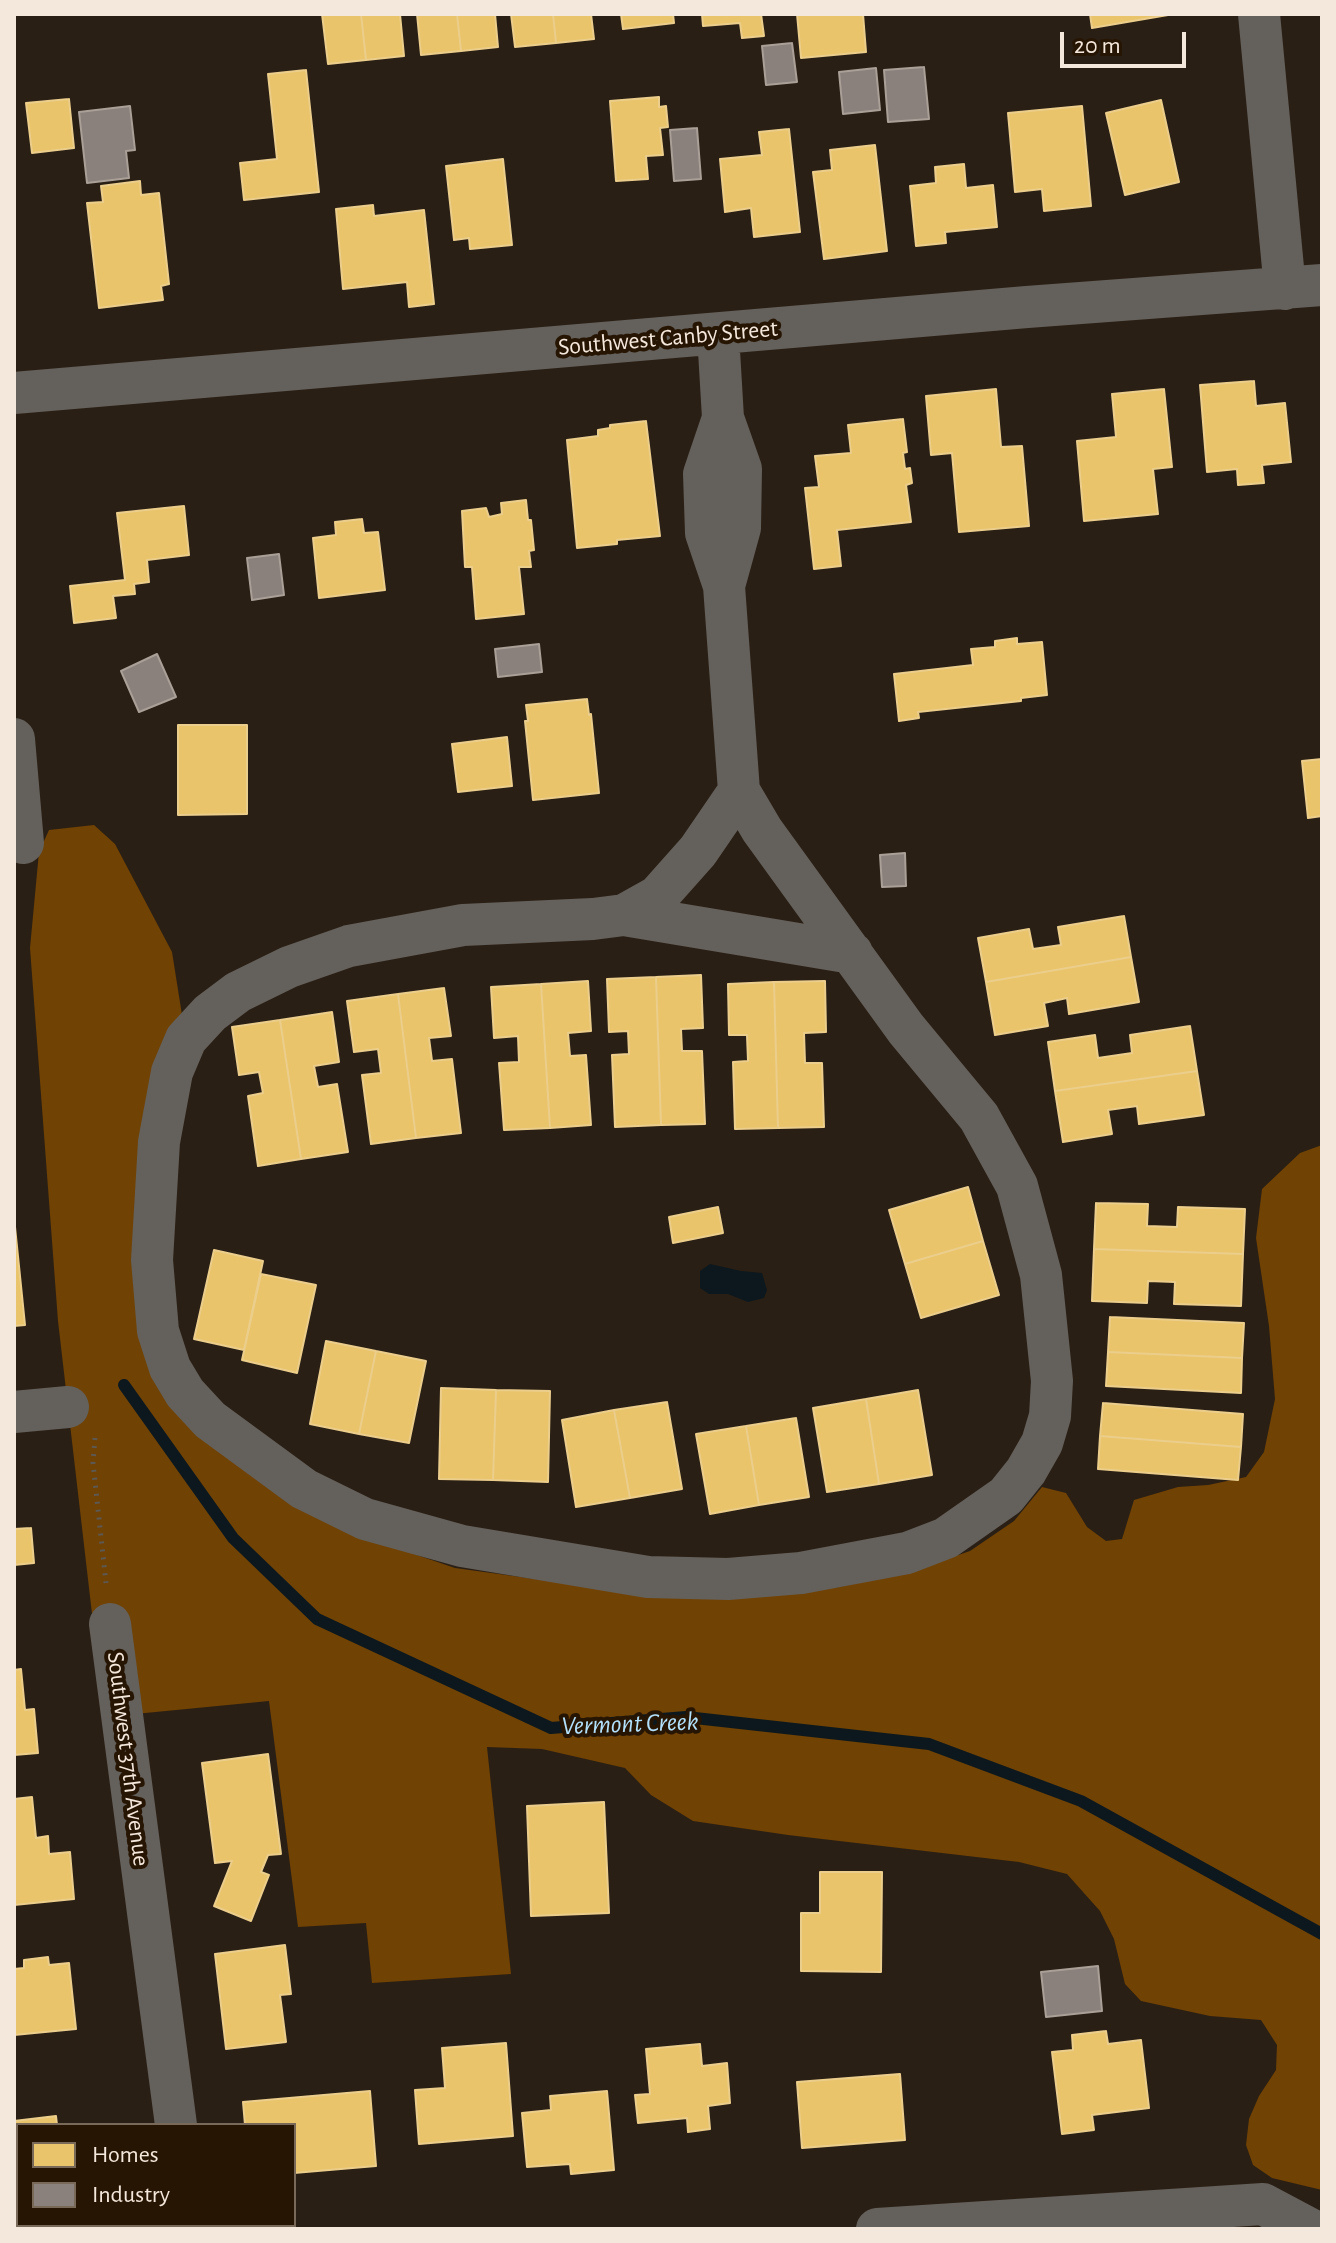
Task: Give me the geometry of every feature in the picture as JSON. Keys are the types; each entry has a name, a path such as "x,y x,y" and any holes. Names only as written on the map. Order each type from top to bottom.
{"street":[{"path":"1259,14 1304,287"},
{"name":"Southwest Canby Street","path":"14,393 1027,307 1304,287"},
{"path":"718,334 723,418 741,469 740,528 724,586 739,791 762,830 852,953 906,1029 979,1117 1017,1186 1041,1275 1052,1381 1050,1416 1042,1443 1026,1471 1006,1496 946,1538 907,1553 801,1573 728,1579 648,1577 462,1546 365,1519 304,1489 210,1420 185,1393 170,1368 158,1331 152,1260 159,1142 172,1072 186,1039 210,1013 238,992 289,967 349,946 463,925 624,915 852,953"},
{"path":"14,739 23,843"},
{"path":"624,915 658,896 698,851 739,791"},
{"path":"14,1412 68,1407"},
{"name":"Southwest 37th Avenue","path":"110,1624 176,2123"},
{"path":"877,2229 1263,2204 1310,2229"}],"path":[{"name":"Southwest 37th Avenue","path":"68,1407 83,1413 92,1423 95,1434 93,1463 110,1624"}],"shaded area":[{"path":"94,825 115,844 172,952 182,1015 145,1334 376,1541 455,1568 630,1592 765,1596 839,1587 918,1569 970,1551 1014,1521 1042,1487 1066,1493 1087,1527 1106,1541 1122,1539 1134,1500 1178,1487 1246,1477 1264,1452 1275,1399 1269,1326 1256,1238 1262,1189 1300,1153 1322,1145 1322,2190 1272,2178 1253,2165 1246,2145 1249,2119 1276,2070 1277,2045 1261,2020 1210,2016 1141,2001 1125,1984 1114,1939 1100,1911 1067,1874 1019,1862 693,1821 651,1795 625,1768 542,1749 487,1747 511,1974 372,1983 366,1923 298,1927 269,1701 104,1717 58,1321 30,948 39,852 49,830"},
{"path":"710,1264 762,1273 767,1290 764,1298 748,1302 728,1294 709,1294 700,1288 700,1271"}],"building: Homes":[{"path":"322,14 361,14 366,60 328,64"},
{"path":"361,14 400,14 404,56 366,60"},
{"path":"417,14 457,14 461,51 421,55"},
{"path":"457,14 495,14 498,47 461,51"},
{"path":"511,14 553,14 556,43 515,47"},
{"path":"553,14 591,14 594,39 556,43"},
{"path":"621,14 673,14 674,23 623,29"},
{"path":"702,14 761,14 764,36 742,38 740,23 703,26"},
{"path":"797,14 863,14 866,52 801,58"},
{"path":"1090,14 1168,14 1168,15 1092,28"},
{"path":"306,70 319,192 244,200 240,163 277,159 268,74"},
{"path":"659,97 659,107 666,106 668,127 660,128 663,155 646,156 648,179 616,181 610,101"},
{"path":"69,99 74,148 32,153 26,103"},
{"path":"1161,100 1179,182 1125,195 1106,113"},
{"path":"1082,106 1091,206 1044,211 1042,189 1015,192 1008,113"},
{"path":"789,129 800,232 754,237 751,208 725,212 720,159 762,155 759,132"},
{"path":"875,145 887,251 824,259 813,172 832,170 830,150"},
{"path":"503,159 512,245 470,249 469,238 454,240 446,166"},
{"path":"964,164 966,188 993,185 997,227 945,232 946,243 916,246 910,186 936,183 935,167"},
{"path":"140,181 141,195 159,193 169,284 161,286 163,300 99,308 87,203 103,202 101,186"},
{"path":"373,205 374,216 424,210 434,304 409,307 407,282 343,289 336,209"},
{"path":"1254,381 1256,406 1285,403 1291,462 1262,465 1264,483 1238,485 1237,469 1207,472 1200,385"},
{"path":"996,389 1001,447 1022,446 1029,526 959,532 952,453 931,455 926,396"},
{"path":"1164,389 1172,467 1153,469 1158,514 1084,521 1077,441 1116,437 1112,394"},
{"path":"903,419 907,452 903,453 905,469 910,468 912,483 906,485 911,522 837,530 841,566 814,569 805,488 819,487 815,456 851,453 848,425"},
{"path":"646,421 660,536 577,548 567,440 598,436 598,430 610,428 610,425"},
{"path":"526,500 534,550 529,551 531,567 519,567 524,614 476,619 472,567 465,567 462,511 486,508 489,517 502,514 501,503"},
{"path":"184,506 189,555 147,560 149,582 134,584 135,594 113,596 116,618 74,623 70,586 125,580 117,513"},
{"path":"362,519 364,533 378,532 385,590 319,598 313,538 336,535 335,522"},
{"path":"1017,638 1017,644 1042,642 1047,695 1021,698 1021,701 918,712 919,718 899,721 894,674 973,665 971,649 995,647 995,641"},
{"path":"587,699 599,793 533,800 526,705"},
{"path":"178,725 247,725 247,814 178,815"},
{"path":"507,737 512,786 458,792 452,744"},
{"path":"1322,759 1322,816 1308,818 1302,761"},
{"path":"1124,916 1131,957 986,982 978,938 1029,929 1033,949 1061,945 1058,927"},
{"path":"1131,957 1139,1002 1069,1014 1067,998 1044,1003 1048,1026 995,1035 986,982"},
{"path":"701,975 703,1028 681,1029 682,1051 702,1051 705,1124 661,1125 656,977"},
{"path":"656,977 661,1125 615,1127 612,1055 629,1054 628,1031 609,1032 607,979"},
{"path":"588,981 591,1031 568,1033 570,1056 586,1055 591,1125 550,1128 541,984"},
{"path":"825,981 826,1032 804,1033 805,1063 822,1063 824,1127 778,1128 774,982"},
{"path":"774,982 778,1128 735,1129 733,1062 748,1061 747,1035 729,1035 728,984"},
{"path":"541,984 550,1128 504,1130 499,1063 519,1062 518,1036 494,1038 491,987"},
{"path":"444,988 451,1036 429,1038 432,1061 452,1059 461,1133 416,1138 398,994"},
{"path":"398,994 416,1138 371,1144 362,1075 381,1073 378,1049 354,1052 347,1001"},
{"path":"332,1012 339,1062 314,1066 318,1087 337,1084 348,1152 301,1159 280,1020"},
{"path":"280,1020 301,1159 258,1166 248,1096 263,1093 259,1072 239,1075 232,1027"},
{"path":"1190,1026 1197,1071 1055,1091 1048,1042 1095,1035 1098,1058 1132,1053 1130,1035"},
{"path":"1197,1071 1204,1115 1139,1124 1137,1106 1108,1110 1112,1134 1063,1142 1055,1091"},
{"path":"968,1187 983,1241 905,1264 889,1210"},
{"path":"1096,1203 1148,1204 1147,1226 1177,1227 1178,1207 1245,1209 1243,1254 1094,1249"},
{"path":"718,1207 723,1233 673,1243 669,1217"},
{"path":"14,1217 25,1325 14,1326"},
{"path":"983,1241 999,1295 921,1318 905,1264"},
{"path":"1094,1249 1243,1254 1241,1306 1174,1304 1175,1282 1148,1281 1147,1303 1092,1301"},
{"path":"214,1250 263,1261 244,1350 194,1339"},
{"path":"261,1274 316,1285 297,1373 242,1360"},
{"path":"1110,1317 1244,1323 1242,1358 1108,1352"},
{"path":"326,1341 376,1351 359,1434 310,1424"},
{"path":"376,1351 426,1361 409,1443 359,1434"},
{"path":"1108,1352 1242,1358 1241,1393 1106,1386"},
{"path":"441,1388 496,1390 493,1480 439,1479"},
{"path":"496,1390 550,1391 548,1482 493,1480"},
{"path":"918,1390 932,1475 879,1484 866,1399"},
{"path":"866,1399 879,1484 827,1492 813,1408"},
{"path":"667,1402 682,1489 630,1498 614,1410"},
{"path":"1103,1403 1243,1414 1241,1447 1100,1436"},
{"path":"614,1410 630,1498 576,1507 562,1420"},
{"path":"796,1418 809,1497 759,1505 746,1426"},
{"path":"746,1426 759,1505 710,1514 696,1434"},
{"path":"1100,1436 1241,1447 1238,1480 1098,1469"},
{"path":"31,1528 34,1563 14,1565 14,1529"},
{"path":"21,1669 25,1710 34,1709 38,1753 14,1755 14,1670"},
{"path":"268,1754 281,1854 268,1855 261,1872 269,1875 251,1921 214,1906 232,1861 215,1863 202,1763"},
{"path":"32,1797 36,1838 48,1836 49,1854 70,1852 74,1899 14,1905 14,1799"},
{"path":"604,1802 609,1913 531,1916 527,1806"},
{"path":"820,1872 882,1872 881,1972 801,1971 801,1913 820,1913"},
{"path":"285,1945 291,1994 280,1995 286,2042 226,2049 215,1954"},
{"path":"48,1957 49,1965 69,1963 76,2029 14,2035 14,1969 24,1968 24,1960"},
{"path":"1106,2031 1108,2044 1141,2040 1149,2108 1092,2115 1094,2130 1062,2134 1052,2052 1073,2050 1072,2035"},
{"path":"506,2043 513,2136 419,2144 415,2090 445,2088 442,2048"},
{"path":"700,2044 702,2066 727,2063 730,2103 708,2106 710,2129 688,2132 687,2118 638,2123 635,2095 650,2094 646,2049"},
{"path":"900,2074 905,2140 802,2148 797,2082"},
{"path":"370,2091 376,2166 296,2173 296,2123 245,2123 243,2102"},
{"path":"607,2091 614,2170 571,2174 570,2164 527,2167 522,2113 551,2110 550,2096"},
{"path":"56,2116 57,2123 16,2123 16,2172 14,2152 14,2121"}],"building: Industry":[{"path":"792,43 797,82 766,85 762,46"},
{"path":"924,67 929,119 888,122 884,70"},
{"path":"876,68 880,110 843,114 839,72"},
{"path":"130,106 135,150 126,151 129,178 87,183 79,112"},
{"path":"697,128 701,179 674,181 670,130"},
{"path":"279,554 284,595 252,600 247,558"},
{"path":"539,644 542,672 498,677 495,649"},
{"path":"157,654 176,697 139,712 121,671"},
{"path":"905,853 906,886 882,887 880,855"},
{"path":"1098,1966 1102,2011 1046,2017 1041,1972"}],"waterway":[{"name":"Vermont Creek","path":"124,1385 233,1538 317,1619 551,1728 686,1717 929,1744 1081,1801 1322,1934"}]}
